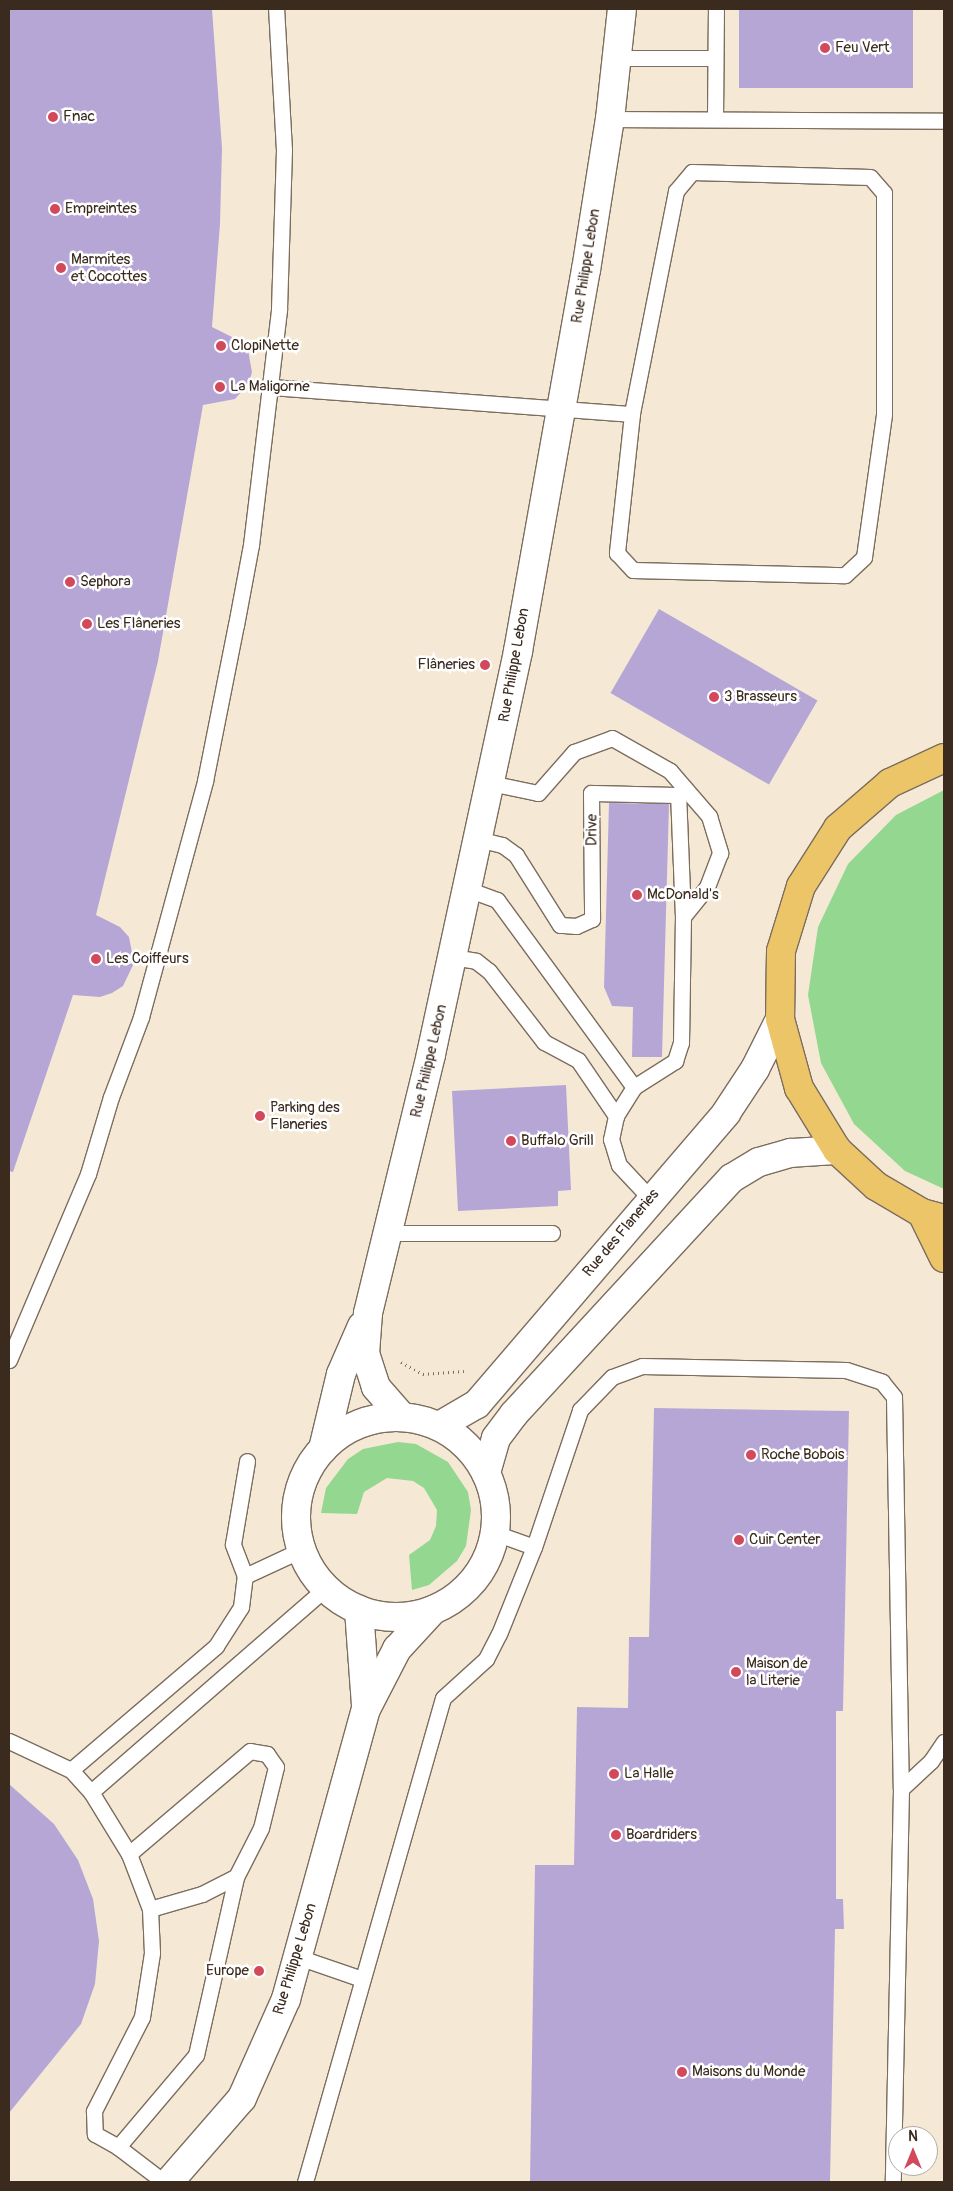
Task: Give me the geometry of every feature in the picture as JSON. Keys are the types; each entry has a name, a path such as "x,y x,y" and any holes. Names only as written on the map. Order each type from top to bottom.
{"main road":[{"path":"944,758 890,783 838,828 801,886 781,951 780,1019 799,1088 837,1150 876,1186 933,1216 944,1258"}],"street":[{"name":"Rue Philippe Lebon","path":"323,1449 341,1374 368,1313 452,957 490,783 563,409 610,119 616,58 616,9"},
{"name":"Rue des Flaneries","path":"439,1426 477,1404 650,1198 726,1113 755,1069 780,1019"},
{"path":"486,1474 496,1438 514,1414 732,1178 758,1162 791,1153 837,1150"},
{"name":"Rue Philippe Lebon","path":"368,1313 365,1354 376,1387 402,1417"},
{"path":"402,1417 439,1426 458,1438 486,1474 496,1503 495,1533 488,1558 474,1580 456,1597 433,1610 409,1616 384,1616 359,1610 326,1588 312,1571 302,1550 296,1529 301,1486 323,1449 355,1427 373,1420 402,1417"},
{"name":"Rue Philippe Lebon","path":"359,1610 366,1709"},
{"name":"Rue Philippe Lebon","path":"169,2182 242,2098 286,1999 366,1709 397,1650 433,1610"}],"lane":[{"path":"9,1360 88,1174 164,937 205,781 252,545 280,309 284,150 276,9"},
{"path":"715,120 716,9"},
{"path":"616,58 715,58"},
{"path":"610,119 944,121"},
{"path":"692,172 870,177 884,193 884,414 864,557 845,575 633,570 617,553 632,414 676,191 692,172"},
{"path":"272,387 632,414"},
{"path":"490,783 538,793 574,752 612,738 670,771 709,816 720,852 707,887 683,918 681,1043 675,1061 634,1087 616,1116 611,1138 618,1166 650,1198"},
{"name":"Drive","path":"478,839 502,845 516,855 560,925 576,926 592,919 591,793 678,795 683,918"},
{"path":"467,889 498,900 634,1087"},
{"path":"452,957 476,962 490,971 544,1042 578,1060 616,1116"},
{"path":"388,1233 552,1233"},
{"path":"305,2182 443,1698 486,1659 534,1547 580,1410 612,1377 642,1366 652,1366 846,1370 882,1382 894,1397 901,1789 892,2182"},
{"path":"71,1770 216,1646 240,1607 245,1576 233,1544 247,1461"},
{"path":"495,1533 534,1547"},
{"path":"245,1576 302,1550"},
{"path":"91,1792 326,1588"},
{"path":"9,1741 71,1770 91,1792 128,1854 150,1909 152,1953 142,2017 94,2112 95,2134 118,2147 164,2182"},
{"path":"901,1789 931,1761 944,1742"},
{"path":"118,2147 196,2055 236,1877 261,1828 276,1767 267,1754 250,1751 128,1854"},
{"path":"150,1909 202,1894 236,1877"},
{"path":"298,1958 362,1980"}],"path":[{"path":"394,1358 423,1374 464,1371 488,1390"}],"green space":[{"path":"944,790 944,1189 905,1171 854,1124 821,1063 808,995 818,927 848,864 896,815"},
{"path":"398,1442 416,1444 448,1462 468,1492 471,1510 466,1546 457,1561 429,1585 412,1590 409,1555 430,1540 436,1526 437,1510 424,1488 413,1481 387,1478 364,1492 357,1514 321,1513 326,1488 348,1459 363,1449"}],"building":[{"name":"Les Flâneries","path":"9,9 212,9 222,148 220,224 212,327 242,342 248,350 252,372 249,383 235,399 203,405 158,661 96,915 120,927 129,937 134,963 123,986 112,993 100,997 73,995 13,1172 9,1171"},
{"name":"Feu Vert","path":"739,9 913,9 913,88 739,88"},
{"name":"3 Brasseurs","path":"659,609 817,700 769,785 610,693"},
{"name":"McDonald's","path":"609,803 669,804 662,1057 632,1057 633,1007 612,1006 604,987"},
{"name":"Buffalo Grill","path":"566,1085 571,1190 558,1191 558,1206 458,1211 452,1091"},
{"path":"654,1408 849,1411 843,1711 836,1711 836,1899 843,1899 844,1929 835,1929 830,2182 530,2182 535,1865 574,1865 577,1707 628,1708 629,1637 649,1637"},
{"path":"9,1784 54,1824 78,1860 93,1899 99,1941 95,1984 81,2024 9,2113"}],"place":[{"name":"Feu Vert","path":"825,48"},
{"name":"Fnac","path":"53,117"},
{"name":"Empreintes","path":"55,209"},
{"name":"Marmites et Cocottes","path":"61,268"},
{"name":"ClopiNette","path":"221,346"},
{"name":"La Maligorne","path":"220,387"},
{"name":"Sephora","path":"70,582"},
{"name":"Les Flâneries","path":"87,624"},
{"name":"Flâneries","path":"485,665"},
{"name":"3 Brasseurs","path":"714,697"},
{"name":"McDonald's","path":"637,895"},
{"name":"Les Coiffeurs","path":"96,959"},
{"name":"Parking des Flaneries","path":"260,1116"},
{"name":"Buffalo Grill","path":"511,1141"},
{"name":"Roche Bobois","path":"751,1455"},
{"name":"Cuir Center","path":"739,1540"},
{"name":"Maison de la Literie","path":"736,1672"},
{"name":"La Halle","path":"614,1774"},
{"name":"Boardriders","path":"616,1835"},
{"name":"Europe","path":"259,1971"},
{"name":"Maisons du Monde","path":"682,2072"}]}
